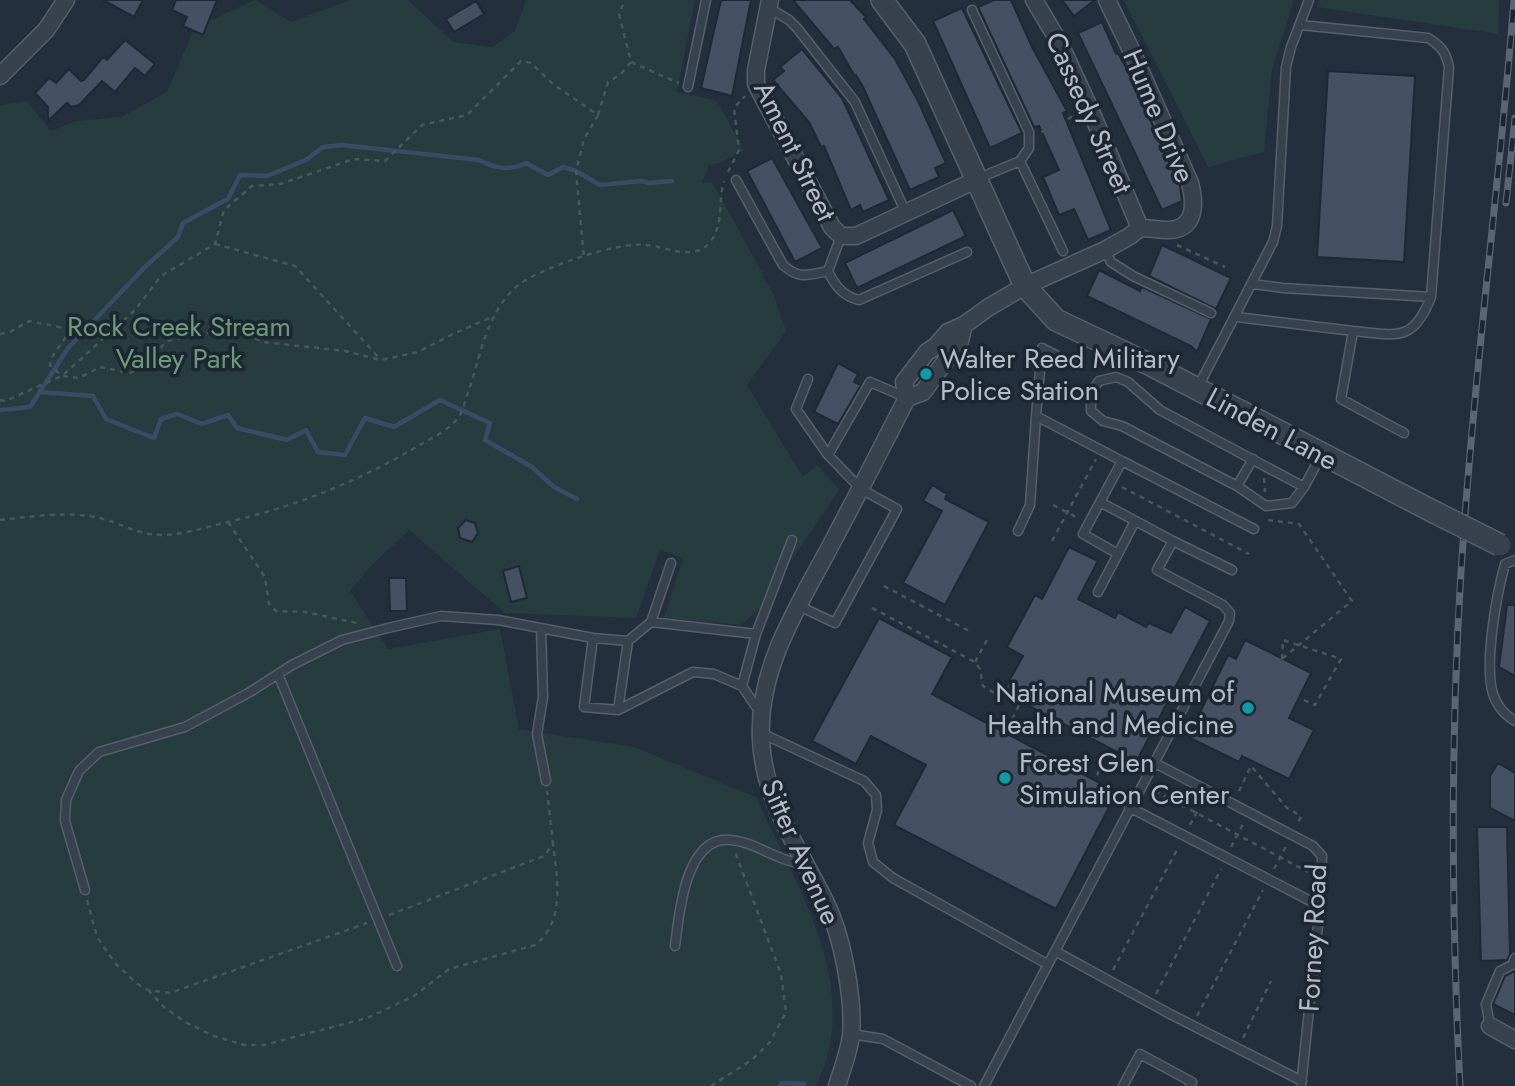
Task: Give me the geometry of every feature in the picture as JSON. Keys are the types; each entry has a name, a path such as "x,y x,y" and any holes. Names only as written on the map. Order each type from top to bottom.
{"street":[{"path":"0,76 46,30 66,0"},
{"name":"Linden Lane","path":"882,0 915,44 1025,286 1056,320 1196,389 1510,552"},
{"name":"Cassedy Street","path":"1034,0 1069,64 1140,228"},
{"name":"Hume Drive","path":"1107,0 1163,121 1195,200 1194,212 1185,224 1172,231 1140,228"},
{"name":"Ament Street","path":"769,4 756,70 756,84 832,227 841,236 856,236 976,180"},
{"path":"1025,286 1105,250 1140,228"},
{"name":"Sitter Avenue","path":"837,1086 851,1034 846,971 836,926 826,902 778,813 769,789 763,763 761,733 767,674 776,650 907,398 904,382 927,352 948,332 964,325 1025,286"},
{"path":"1490,1026 1515,1040"}],"lane":[{"path":"688,87 706,0"},
{"path":"1196,389 1267,257 1277,226 1286,67 1309,0"},
{"path":"769,4 797,28 855,102 906,213"},
{"path":"972,10 1029,132 1029,148 1020,161 976,180"},
{"path":"1236,317 1403,334 1416,326 1431,297 1449,67 1447,55 1440,45 1419,37 1301,25"},
{"path":"1020,161 1063,251"},
{"path":"736,180 783,265 792,273 803,276 828,271"},
{"path":"828,271 841,236"},
{"path":"1105,250 1111,262 1133,276 1211,313"},
{"path":"828,271 838,288 848,297 859,300 967,251"},
{"path":"1253,284 1431,297"},
{"path":"1353,331 1341,399 1404,433"},
{"path":"1018,531 1030,505 1042,348 1077,366"},
{"path":"1304,487 1160,410 1128,382 1116,377 1099,381 1091,393 1091,411 1103,422 1122,426 1237,486 1266,506 1292,503 1304,487 1321,456"},
{"path":"799,606 835,623 897,509 861,489 828,455 796,409 808,379"},
{"path":"828,455 870,382 907,398"},
{"path":"1036,416 1254,529"},
{"path":"1237,486 1253,459"},
{"path":"1118,554 1083,534 1122,461"},
{"path":"1100,502 1232,570"},
{"path":"1098,592 1135,521"},
{"path":"742,686 756,634 792,540"},
{"path":"984,1086 1229,621 1230,613 1223,605 1157,570 1173,541"},
{"path":"1510,552 1492,623 1491,680 1494,700 1515,721"},
{"path":"618,710 628,641 651,622 671,563"},
{"path":"85,890 65,821 66,800 79,771 99,752 185,727 342,640 441,616 498,620 593,638 628,641"},
{"path":"651,622 756,634"},
{"path":"541,628 543,697 537,734 546,781"},
{"path":"593,638 584,707 618,710 693,672 714,674 742,686 761,714"},
{"path":"278,674 397,966"},
{"path":"761,733 864,781 876,795 877,810 868,843 873,862 893,878 1047,964"},
{"name":"Forney Road","path":"1153,762 1313,846 1322,856 1320,906 1301,1083"},
{"path":"1129,807 1320,906"},
{"path":"675,946 686,881 707,846 730,840 789,862 804,864"},
{"path":"1055,951 1301,1083"},
{"path":"1490,1026 1486,1004 1500,971 1512,965 1515,958"},
{"path":"851,1034 883,1039 971,1086"},
{"path":"1123,1086 1140,1054 1194,1085"}],"path":[{"path":"625,0 619,14 631,62"},
{"path":"0,400 5,401 62,376 135,310 161,276 215,244 224,210 253,186 280,184 354,159 385,161 422,125 467,115 521,61 531,63 553,84 598,115"},
{"path":"631,62 688,87"},
{"path":"584,258 576,172 584,139 598,115 608,82 621,74 631,62"},
{"path":"1037,134 1079,113"},
{"path":"215,244 295,266 381,360"},
{"path":"1174,244 1225,267"},
{"path":"0,520 79,514 106,519 137,531 162,535 228,522 302,502 348,484 449,427 458,419 494,316 510,292 524,281 544,271 629,245 646,245 692,253 701,250"},
{"path":"0,334 10,332 29,321 68,328 65,341 53,351 50,365 62,376 79,378 100,368 130,373 168,341 216,331 241,332 262,342 345,351 381,360 418,352 494,316"},
{"path":"1052,541 1101,450"},
{"path":"1264,478 1265,495"},
{"path":"1120,486 1249,554"},
{"path":"1053,505 1082,520"},
{"path":"1298,516 1299,524 1352,601 1299,645 1290,652 1282,659 1283,640 1299,645 1341,659 1315,705 1299,698"},
{"path":"1268,520 1299,524"},
{"path":"228,522 265,577 269,604 276,611 305,612 357,623 371,633"},
{"path":"884,586 971,632"},
{"path":"872,608 975,662 980,669 983,686 996,694"},
{"path":"975,662 987,640"},
{"path":"1008,728 1019,705"},
{"path":"1097,775 1108,752"},
{"path":"1239,791 1251,766 1287,808 1301,816 1297,825"},
{"path":"85,890 97,937 115,962 136,983 187,1023 214,1036 244,1045 264,1045 367,1018 414,996 449,969 535,946 542,939 557,909 558,895 546,781"},
{"path":"1155,791 1308,872"},
{"path":"1189,825 1208,791"},
{"path":"1231,847 1249,813"},
{"path":"711,1086 753,1059 770,1042 786,1012 781,974 730,840"},
{"path":"148,990 170,993 377,920 544,856 553,844"},
{"path":"1273,870 1287,844"},
{"path":"1108,980 1179,846"},
{"path":"1151,1003 1221,869"},
{"path":"1193,1025 1262,890"},
{"path":"1238,1048 1271,982"}],"green space":[{"name":"Rock Creek Stream Valley Park","path":"255,0 291,22 350,0 408,0 453,42 492,47 515,31 526,0 695,0 677,92 717,101 744,150 720,163 709,165 702,183 712,182 773,293 786,331 747,385 803,477 818,465 839,490 757,611 741,625 664,618 683,558 660,550 636,618 505,613 409,530 371,566 350,591 388,649 500,629 519,729 634,747 756,797 805,902 829,975 833,1012 829,1049 816,1086 0,1086 0,105 27,101 51,131 76,121 121,117 167,92 194,28"},
{"path":"1124,0 1294,0 1272,69 1264,152 1208,167"},
{"path":"1319,0 1499,0 1498,34 1317,7"}],"building":[{"path":"103,0 143,0 134,17"},
{"path":"176,0 217,0 203,35 183,26 187,17 172,10"},
{"path":"721,0 751,0 732,96 701,88"},
{"path":"793,0 850,0 866,17 864,19 895,59 918,101 946,163 935,168 939,177 910,190 856,75 838,47 834,49"},
{"path":"994,0 1011,0 1032,47 1067,111 1063,113 1111,230 1088,240 1074,209 1059,215 1043,177 1059,170 1039,126 1034,127 978,7"},
{"path":"1062,0 1095,0 1074,16"},
{"path":"476,1 484,14 454,32 446,19"},
{"path":"962,8 1022,133 990,148 933,21"},
{"path":"1102,22 1116,54 1118,53 1127,69 1180,186 1182,201 1162,210 1078,33"},
{"path":"125,40 155,64 145,76 135,68 115,92 102,81 79,105 71,107 67,103 48,121 48,107 35,93 49,78 56,83 69,69 81,81 84,80 103,57 107,60"},
{"path":"802,49 842,98 889,200 863,212 860,205 851,210 824,146 821,147 809,122 773,80 784,71 780,67"},
{"path":"1328,71 1415,76 1404,262 1317,257"},
{"path":"772,158 822,248 795,262 747,171"},
{"path":"953,210 966,236 857,288 845,263"},
{"path":"1162,245 1231,278 1216,309 1149,276"},
{"path":"1099,270 1140,291 1144,288 1211,319 1197,352 1191,346 1087,296"},
{"path":"838,363 858,374 854,382 861,385 838,424 814,412"},
{"path":"932,485 947,494 945,499 989,522 945,605 903,583 942,511 923,501"},
{"path":"466,520 475,523 478,533 472,542 460,538 458,528"},
{"path":"1069,547 1098,561 1078,599 1115,618 1118,612 1146,627 1149,623 1171,633 1185,607 1210,621 1136,762 1003,692 1023,656 1007,647 1035,595 1042,599"},
{"path":"519,566 527,598 511,602 503,571"},
{"path":"389,578 406,578 407,611 390,611"},
{"path":"1507,605 1515,605 1515,676 1499,667"},
{"name":"Forest Glen Simulation Center","path":"879,618 952,657 932,694 1117,792 1056,909 894,825 926,765 871,736 856,764 812,741"},
{"name":"National Museum of Health and Medicine","path":"1245,640 1311,673 1289,718 1314,730 1289,779 1242,756 1239,762 1188,737 1228,655 1236,659"},
{"path":"1498,763 1515,773 1515,821 1490,808 1490,776"},
{"path":"1477,827 1507,827 1510,955 1507,960 1481,961"},
{"path":"1515,971 1515,1015 1493,1004 1505,976"}],"waterway":[{"path":"0,410 30,407 68,348 144,268 178,237 183,223 228,199 240,175 267,176 306,160 323,147 342,145 479,160 502,168 526,163 548,175 563,167 600,185 672,181"},
{"path":"40,392 93,396 106,419 154,438 161,419 177,414 202,424 228,415 237,428 287,440 306,430 318,452 345,455 365,418 394,427 440,400 490,423 485,440 532,467 554,487 577,499"},
{"path":"780,1086 782,1083 804,1084"}],"railway":[{"path":"1460,1086 1453,862 1457,639 1472,429 1514,0"},
{"path":"1506,203 1515,118"}],"place":[{"name":"Walter Reed Military Police Station","path":"926,374"},
{"name":"National Museum of Health and Medicine","path":"1248,708"},
{"name":"Forest Glen Simulation Center","path":"1005,778"}]}
